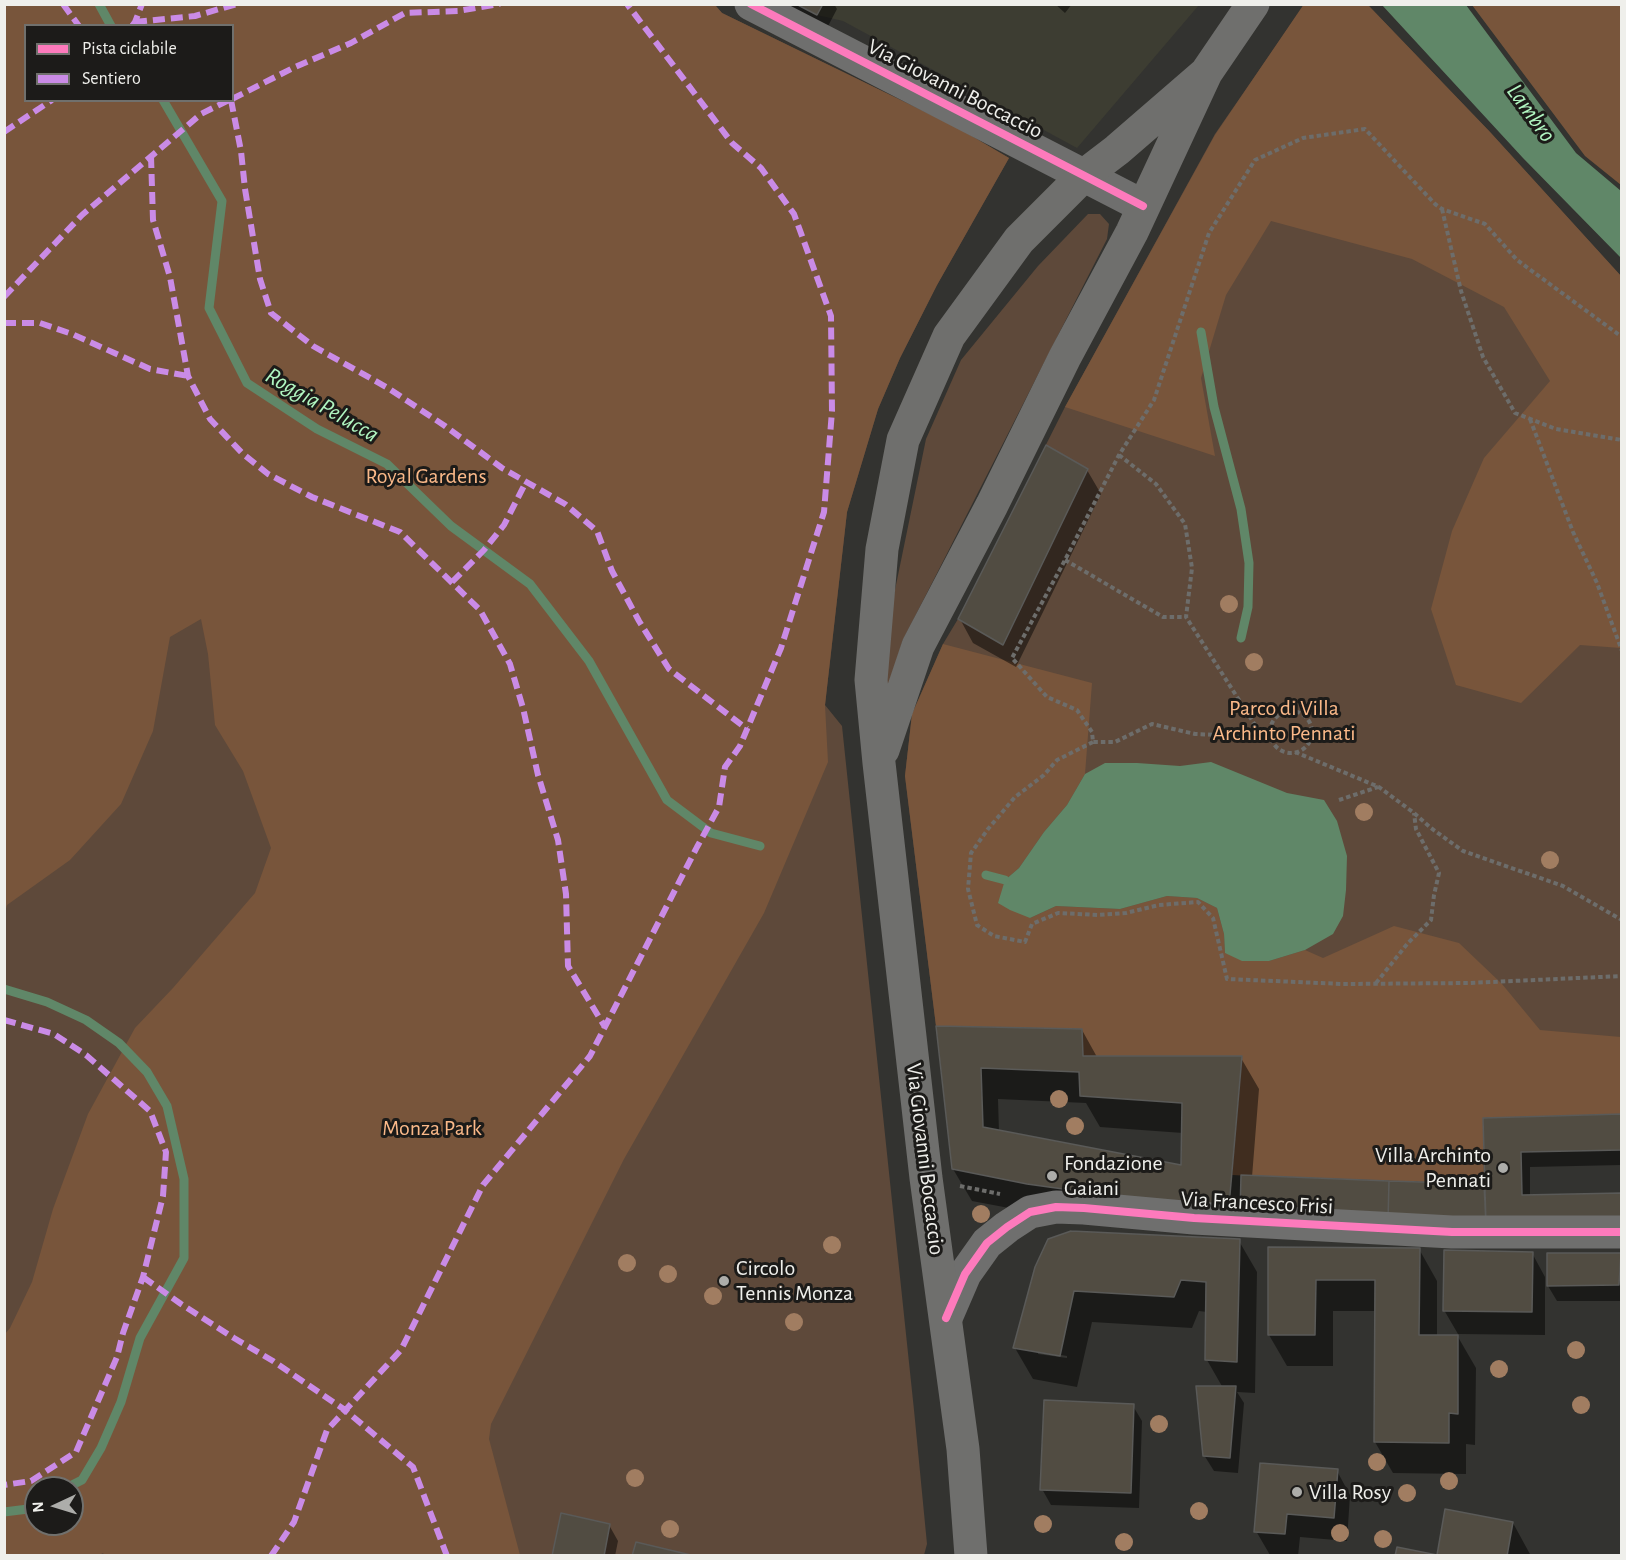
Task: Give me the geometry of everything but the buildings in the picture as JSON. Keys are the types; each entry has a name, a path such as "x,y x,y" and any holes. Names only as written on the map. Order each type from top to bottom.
{"main road":[{"path":"1206,73 1253,4"},
{"name":"Via Giovanni Boccaccio","path":"971,1556 963,1449 926,1178 871,680 882,549 903,440 950,336 1018,240 1083,176 1117,150 1206,73"},
{"name":"Via Giovanni Boccaccio","path":"879,763 918,646 992,506 1065,357 1132,232 1206,73"}],"street":[{"name":"Via Giovanni Boccaccio","path":"750,4 1143,206"},
{"name":"Via Francesco Frisi","path":"946,1318 965,1274 987,1243 1030,1212 1056,1207 1194,1218 1452,1232 1622,1232"}],"path":[{"path":"1093,742 1092,732 1077,710 1047,697 1012,658 1119,455 1154,399 1209,233 1255,160 1303,138 1365,129 1435,204 1442,209 1485,224 1518,260 1622,337"},
{"path":"1442,209 1461,291 1483,357 1515,413 1556,429 1622,440"},
{"path":"1530,419 1573,532 1597,583 1622,651"},
{"path":"1119,455 1156,484 1185,524 1192,568 1186,617 1263,737"},
{"path":"1065,560 1163,617 1186,617"},
{"path":"1291,711 1303,715 1311,726 1312,733 1302,750 1288,752 1276,746 1272,740 1271,727 1278,715 1284,712 1291,711"},
{"path":"1272,740 1263,737 1194,734 1152,724 1115,742 1093,742 1057,760 1044,775 1014,797 971,853 968,889 977,925 994,936 1025,942 1032,924 1058,913 1098,915 1126,913 1159,905 1198,902 1213,918 1227,979 1343,984 1622,976"},
{"path":"1295,752 1379,787 1463,851 1563,886 1622,920"},
{"path":"1339,800 1379,787"},
{"path":"1376,983 1408,942 1431,920 1439,873 1416,829 1414,813"},
{"path":"926,1178 1002,1195"}],"shaded area":[{"path":"796,5 1199,5 1077,148 843,21 817,15"}],"green space":[{"path":"1304,4 1368,5 1490,132 1621,276 1621,648 1580,645 1521,703 1456,685 1431,609 1452,531 1484,458 1550,381 1504,307 1412,259 1271,221 1226,295 1201,378 1215,456 1065,407 1215,135"},
{"name":"Royal Gardens","path":"5,5 715,5 722,13 958,128 1009,158 937,285 900,358 878,409 847,512 825,705 842,726 927,1544 924,1555 5,1556"},
{"name":"Royal Gardens","path":"5,5 715,5 722,13 958,128 1009,158 937,285 900,358 878,409 847,512 825,705 828,762 764,913 624,1159 491,1424 489,1439 520,1555 105,1556 103,1553 97,1556 5,1555 5,1334 32,1282 53,1209 88,1114 135,1028 173,988 255,893 271,848 243,771 215,725 208,654 201,619 170,637 153,731 121,804 70,860 7,905 5,912"},
{"name":"Parco di Villa Archinto Pennati","path":"1304,5 1368,5 1490,132 1621,276 1621,1114 1483,1118 1484,1184 1232,1175 1242,1056 1083,1056 1082,1029 936,1026 905,776 912,714 943,644 958,619 1065,407 1215,134"},
{"path":"1472,5 1621,5 1621,185 1585,156"},
{"path":"1088,214 1100,214 1109,224 1107,239 903,640 884,698 889,619 926,439 961,360 1038,266"},
{"path":"943,644 1092,683 1085,774 1067,805 1044,832 1019,868 1005,880 1030,918 1056,906 1120,909 1167,896 1197,898 1217,908 1224,934 1225,953 1269,961 1305,950 1323,958 1394,926 1459,943 1502,984 1540,1030 1621,1037 1621,1114 1483,1118 1484,1184 1232,1175 1242,1056 1083,1056 1082,1029 936,1026 905,776 912,714"}],"water":[{"name":"Lambro","path":"1382,5 1466,5 1576,153 1621,191 1621,258 1523,158"},
{"path":"1211,762 1287,793 1324,800 1337,821 1347,856 1343,916 1333,934 1305,950 1269,961 1242,961 1225,953 1224,934 1217,908 1197,898 1167,896 1120,909 1056,906 1030,918 998,903 1005,880 1019,868 1044,832 1067,805 1085,774 1105,763 1180,766"}],"waterway":[{"name":"Roggia Pelucca","path":"99,4 110,24"},
{"name":"Roggia Pelucca","path":"164,102 222,201 209,308 247,383 317,429 387,464 451,526 530,584 589,661 667,800 711,833 760,846"},
{"path":"1201,332 1214,407 1241,509 1249,563 1248,607 1241,638"},
{"name":"Roggia Pelucca","path":"986,875 1005,880"},
{"path":"4,989 47,1002 86,1020 119,1043 147,1072 167,1106 184,1179 184,1258 140,1338 121,1402 101,1448 84,1477"},
{"path":"4,1512 24,1510"}],"marked path":[{"path":"63,4 78,24"},
{"path":"134,24 142,4"},
{"path":"135,22 195,16 237,4"},
{"path":"234,98 295,67 351,43 405,13 458,11 500,4"},
{"path":"271,1556 294,1522 327,1430 401,1350 483,1185 590,1056 719,807 725,767 740,746 781,648 824,512 832,411 831,316 794,214 761,168 732,143 627,4"},
{"path":"4,132 49,102"},
{"path":"4,297 82,215 201,114 225,102"},
{"path":"231,102 260,279 271,313 313,346 388,388 502,468 565,504 597,531 612,571 669,669 747,729"},
{"path":"151,156 153,220 170,277 188,376 210,419 242,453 268,474 312,497 400,532 480,610 510,664 523,708 538,775 558,840 566,894 568,966 605,1027"},
{"path":"4,323 40,323 72,334 150,369 188,376"},
{"path":"452,582 484,550 504,525 526,482"},
{"path":"4,1020 54,1034 86,1055 150,1111 166,1152 163,1196 143,1277 117,1357 76,1452 31,1481 4,1485"},
{"path":"143,1277 345,1410 413,1467 447,1556"}],"cycle path":[{"path":"751,4 1143,206"},
{"path":"946,1318 965,1274 987,1243 1030,1212 1056,1207 1194,1218 1452,1232 1622,1232"}],"place":[{"name":"Villa Archinto Pennati","path":"1503,1168"},
{"name":"Fondazione Gaiani","path":"1052,1176"},
{"name":"Circolo Tennis Monza","path":"724,1281"},
{"name":"Villa Rosy","path":"1297,1492"}],"park label":[{"name":"Monza Park","path":"432,1128"}]}
